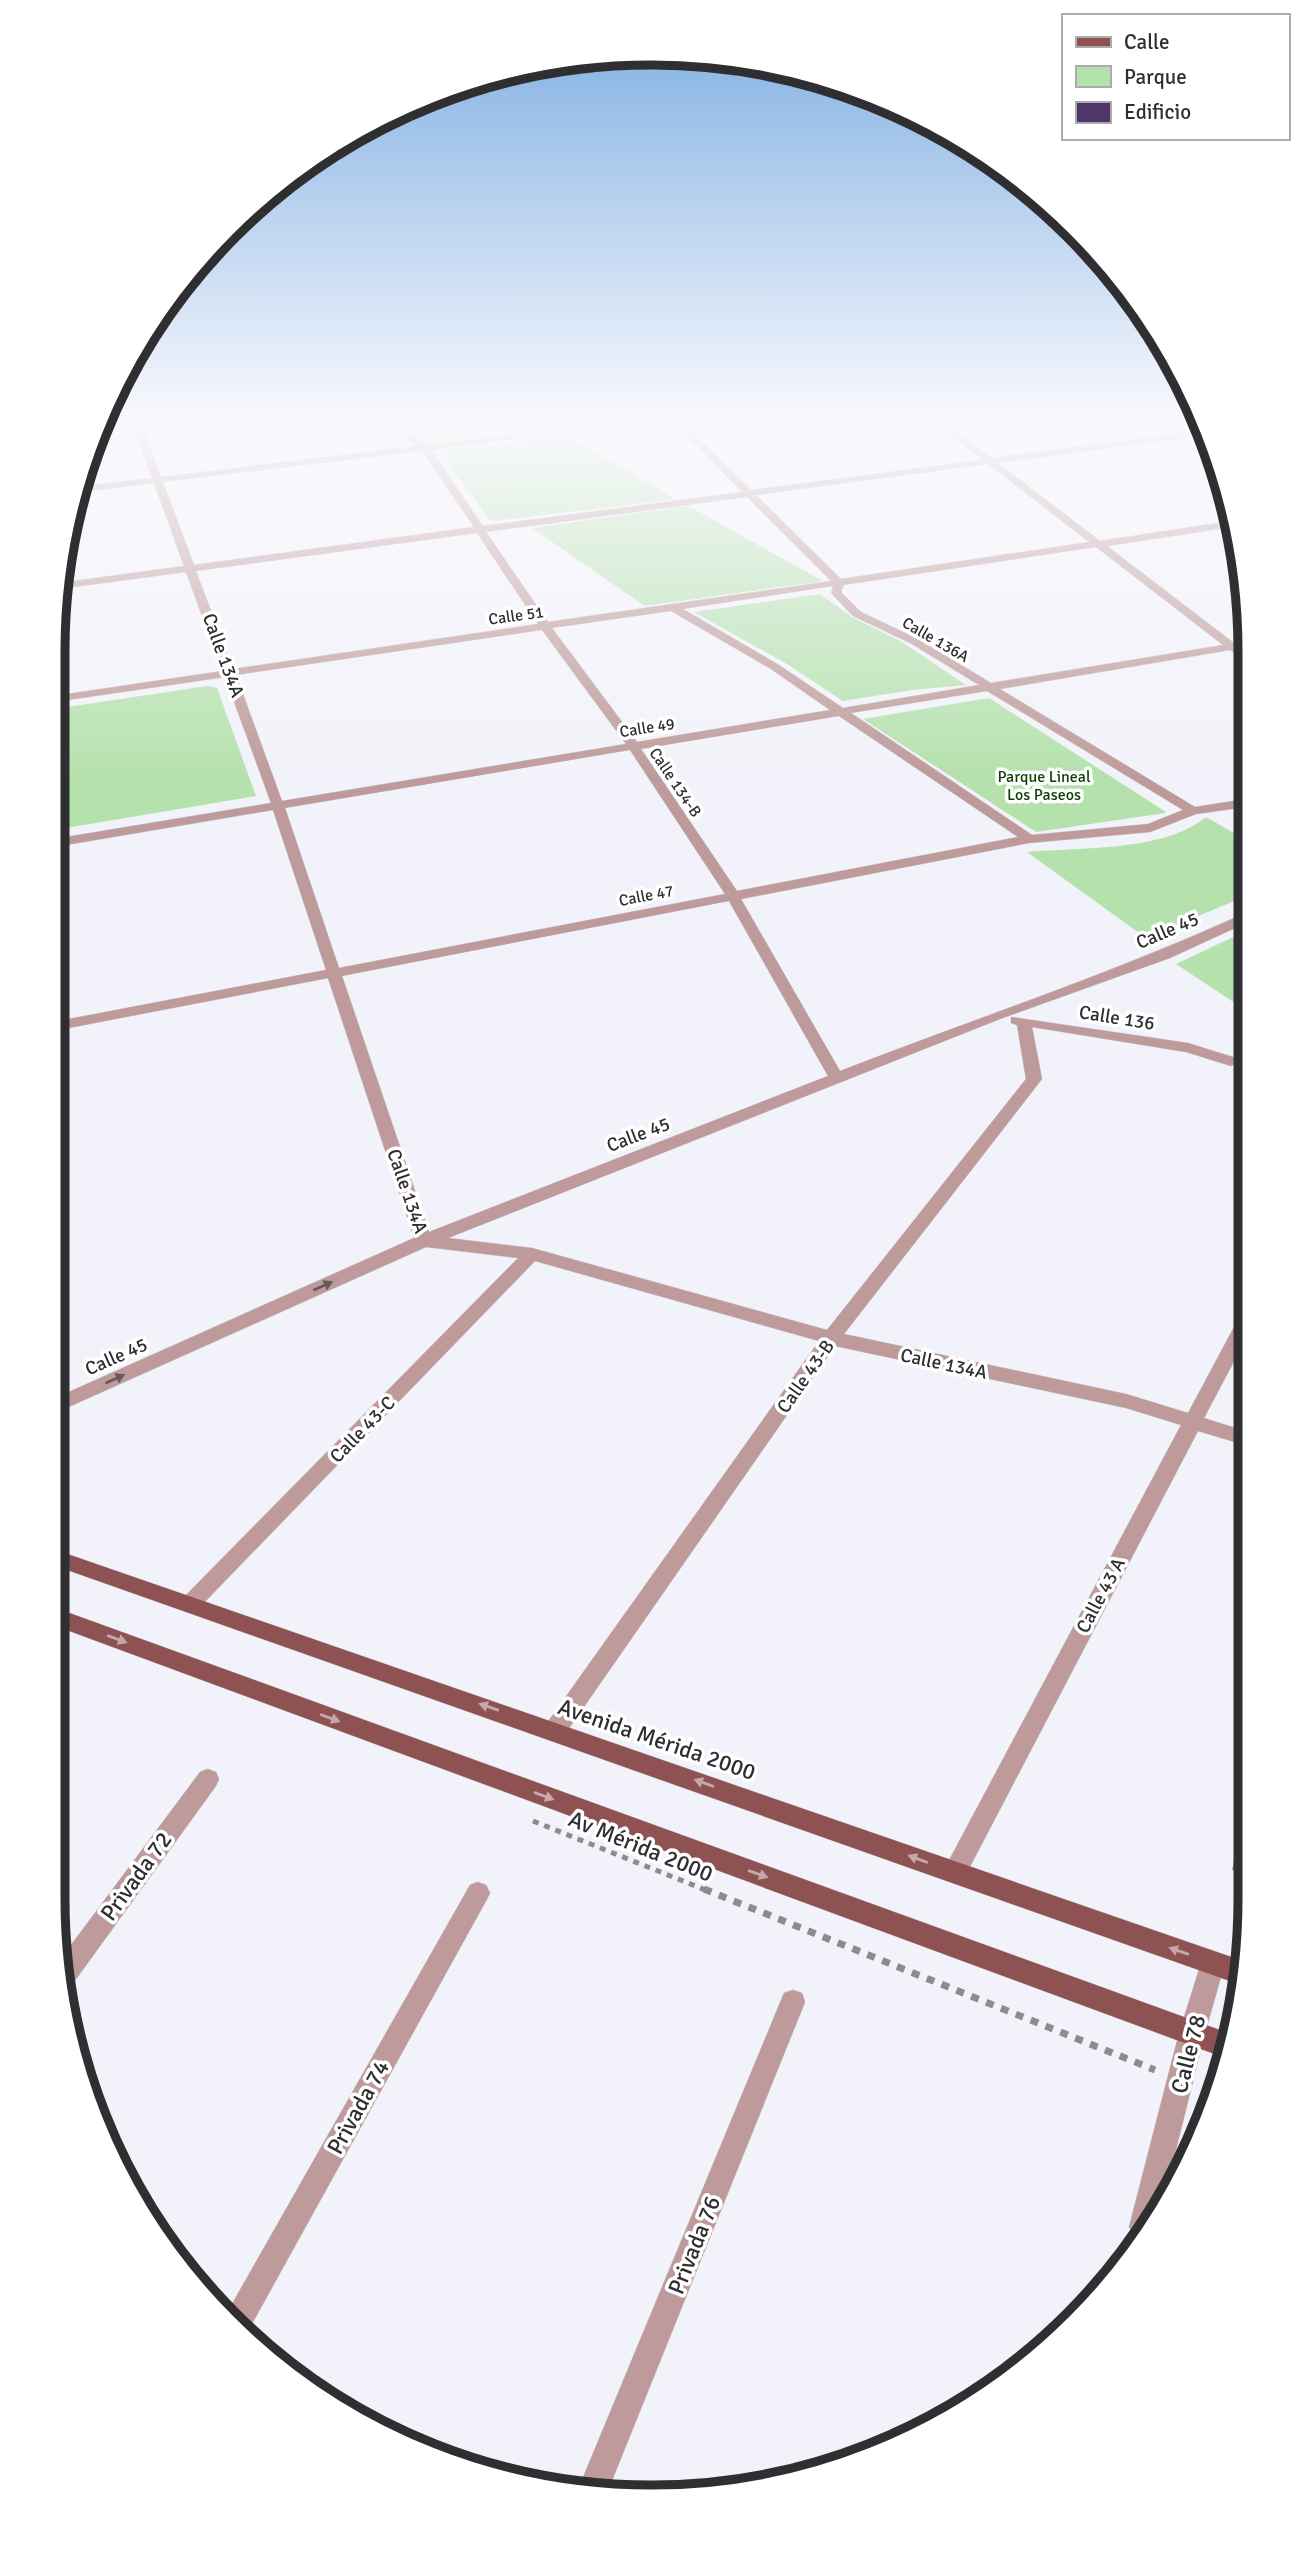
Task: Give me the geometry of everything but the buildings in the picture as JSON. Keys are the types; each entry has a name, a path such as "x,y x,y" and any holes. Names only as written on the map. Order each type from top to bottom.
{"main road":[{"name":"Avenida Mérida 2000","path":"65,1561 555,1730 1234,1970"},
{"path":"65,1620 1220,2043"}],"street":[{"name":"Calle 134A","path":"181,540 278,806 423,1241 532,1254 831,1338 1126,1401 1238,1436"},
{"path":"69,585 400,540"},
{"name":"Calle 134-B","path":"489,540 545,626 633,745 733,896 838,1079"},
{"name":"Calle 136A","path":"796,540 839,583 836,593 858,614 914,641 1193,811"},
{"path":"1094,540 1238,652"},
{"name":"Calle 51","path":"65,697 1126,540"},
{"path":"672,607 775,667 839,713 1029,839"},
{"name":"Calle 49","path":"65,841 1238,646"},
{"name":"Calle 47","path":"65,1025 1029,839 1150,828 1193,811 1238,804"},
{"name":"Calle 45","path":"65,1402 423,1241 995,1016 1165,955 1238,922"},
{"name":"Calle 136","path":"995,1016 1188,1048 1231,1061"},
{"name":"Calle 43-B","path":"555,1730 831,1338 1034,1079 1024,1022"},
{"name":"Calle 43-C","path":"191,1603 532,1254"},
{"name":"Calle 43 A","path":"955,1872 1238,1336"},
{"name":"Privada 72","path":"69,1967 208,1779"},
{"name":"Privada 74","path":"241,2316 478,1893"},
{"name":"Calle 78","path":"1147,2212 1192,2033 1213,1963"},
{"name":"Privada 76","path":"596,2482 793,2002"}],"path":[{"name":"Av Mérida 2000","path":"519,1816 1206,2089"}],"green space":[{"path":"549,540 749,540 823,581 645,606"},
{"path":"820,594 852,617 902,642 966,685 843,701 787,664 694,612"},
{"path":"207,686 217,688 256,796 65,828 65,707"},
{"name":"Parque Lineal Los Paseos","path":"989,698 1166,812 1036,832 863,719"},
{"name":"Parque Lineal Los Paseos","path":"1206,817 1238,835 1238,899 1146,938 1027,852 1121,846 1168,837"},
{"path":"1238,935 1238,1005 1176,964"}]}
